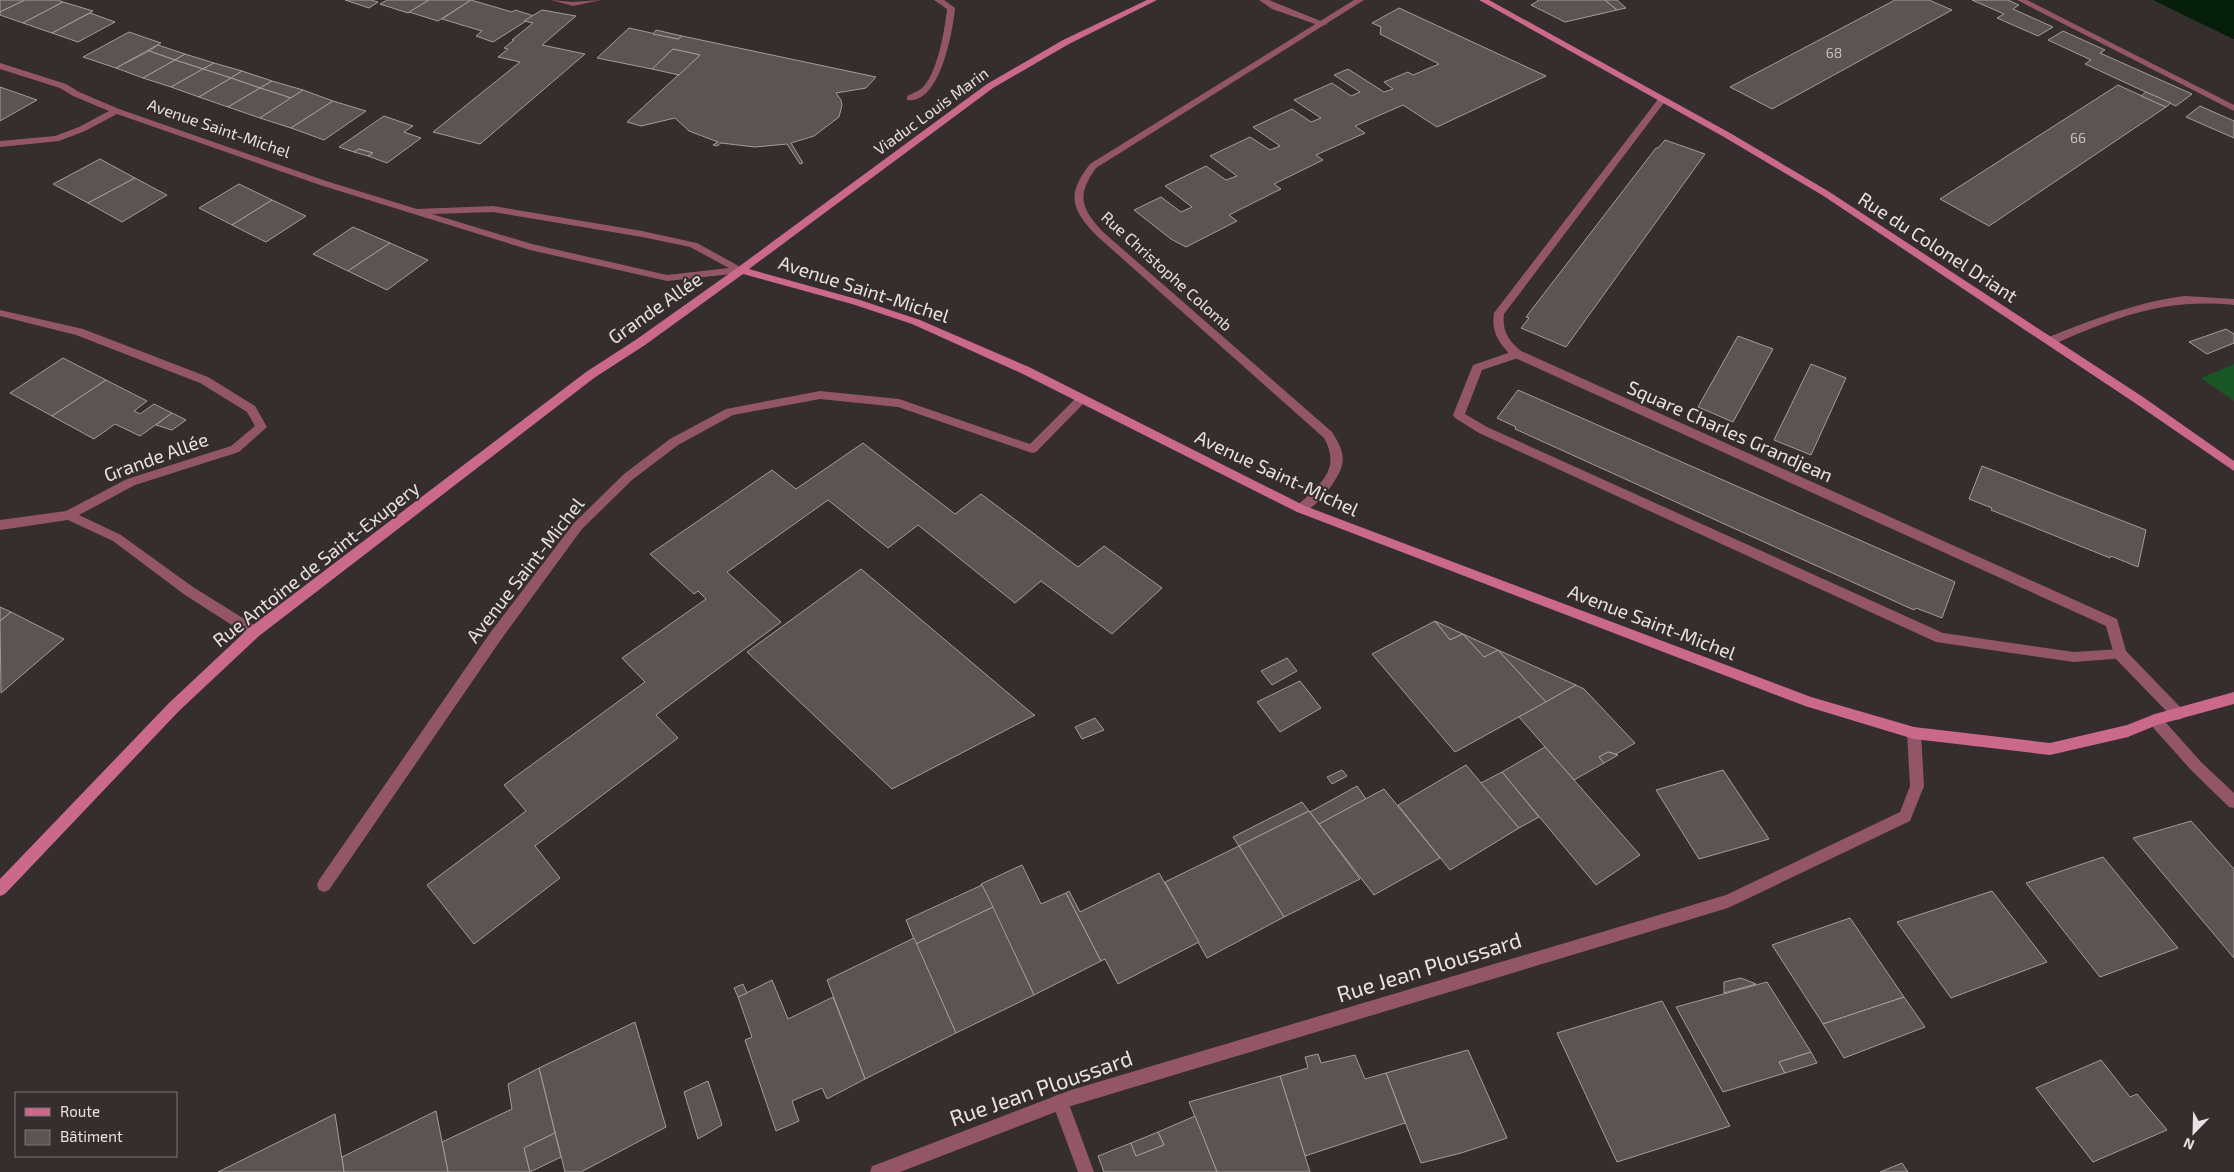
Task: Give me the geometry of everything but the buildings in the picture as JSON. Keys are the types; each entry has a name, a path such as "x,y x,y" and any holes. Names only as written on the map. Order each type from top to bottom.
{"main road":[{"name":"Viaduc Louis Marin","path":"742,270 990,86 1066,42 1153,0"},
{"name":"Rue du Colonel Driant","path":"1483,0 1612,71 1825,193 2139,400 2234,467"},
{"name":"Avenue Saint-Michel","path":"742,270 851,301 916,322 1025,370 1301,509 1810,702 1914,734 2050,748 2128,731 2156,720 2234,698"},
{"name":"Grande Allée","path":"590,375 641,342 742,270"},
{"name":"Rue Antoine de Saint-Exupery","path":"0,889 174,707 254,632 590,375"}],"street":[{"path":"555,0 573,4 597,0"},
{"path":"910,98 925,90 932,81 938,66 951,17 951,8 938,0"},
{"path":"1263,0 1274,7 1324,24"},
{"name":"Rue Christophe Colomb","path":"1301,509 1332,477 1337,467 1337,454 1328,435 1100,234 1084,217 1078,195 1083,178 1093,166 1360,0"},
{"path":"2022,0 2234,108"},
{"name":"Avenue Saint-Michel","path":"0,66 63,86 76,94 116,111 323,183 530,248 667,278 742,270"},
{"name":"Square Charles Grandjean","path":"1662,100 1499,313 1498,332 1504,342 1517,354 2112,623 2120,654 2178,714"},
{"path":"0,144 56,139 82,129 116,111"},
{"name":"Avenue Saint-Michel","path":"411,211 493,209 634,232 692,244 742,270"},
{"path":"2050,341 2147,304 2188,299 2234,302"},
{"name":"Grande Allée","path":"0,313 79,332 204,380 251,409 261,427 235,449 132,482 92,501 69,515 0,525"},
{"path":"1517,354 1478,368 1459,415 1483,430 1941,638 2074,657 2120,654"},
{"name":"Avenue Saint-Michel","path":"324,885 495,637 578,526 628,477 674,442 730,412 820,395 899,403 1032,449 1082,399"},
{"path":"69,515 117,538 189,591 254,632"},
{"path":"2156,720 2196,766 2234,802"},
{"name":"Rue Jean Ploussard","path":"878,1172 1060,1102 1728,902 1905,816 1917,786 1914,734"},
{"path":"1060,1102 1086,1172"}],"green space":[{"path":"2234,364 2234,401 2201,378"}],"shaded area":[{"path":"2153,0 2234,0 2234,39 2233,39"}]}
